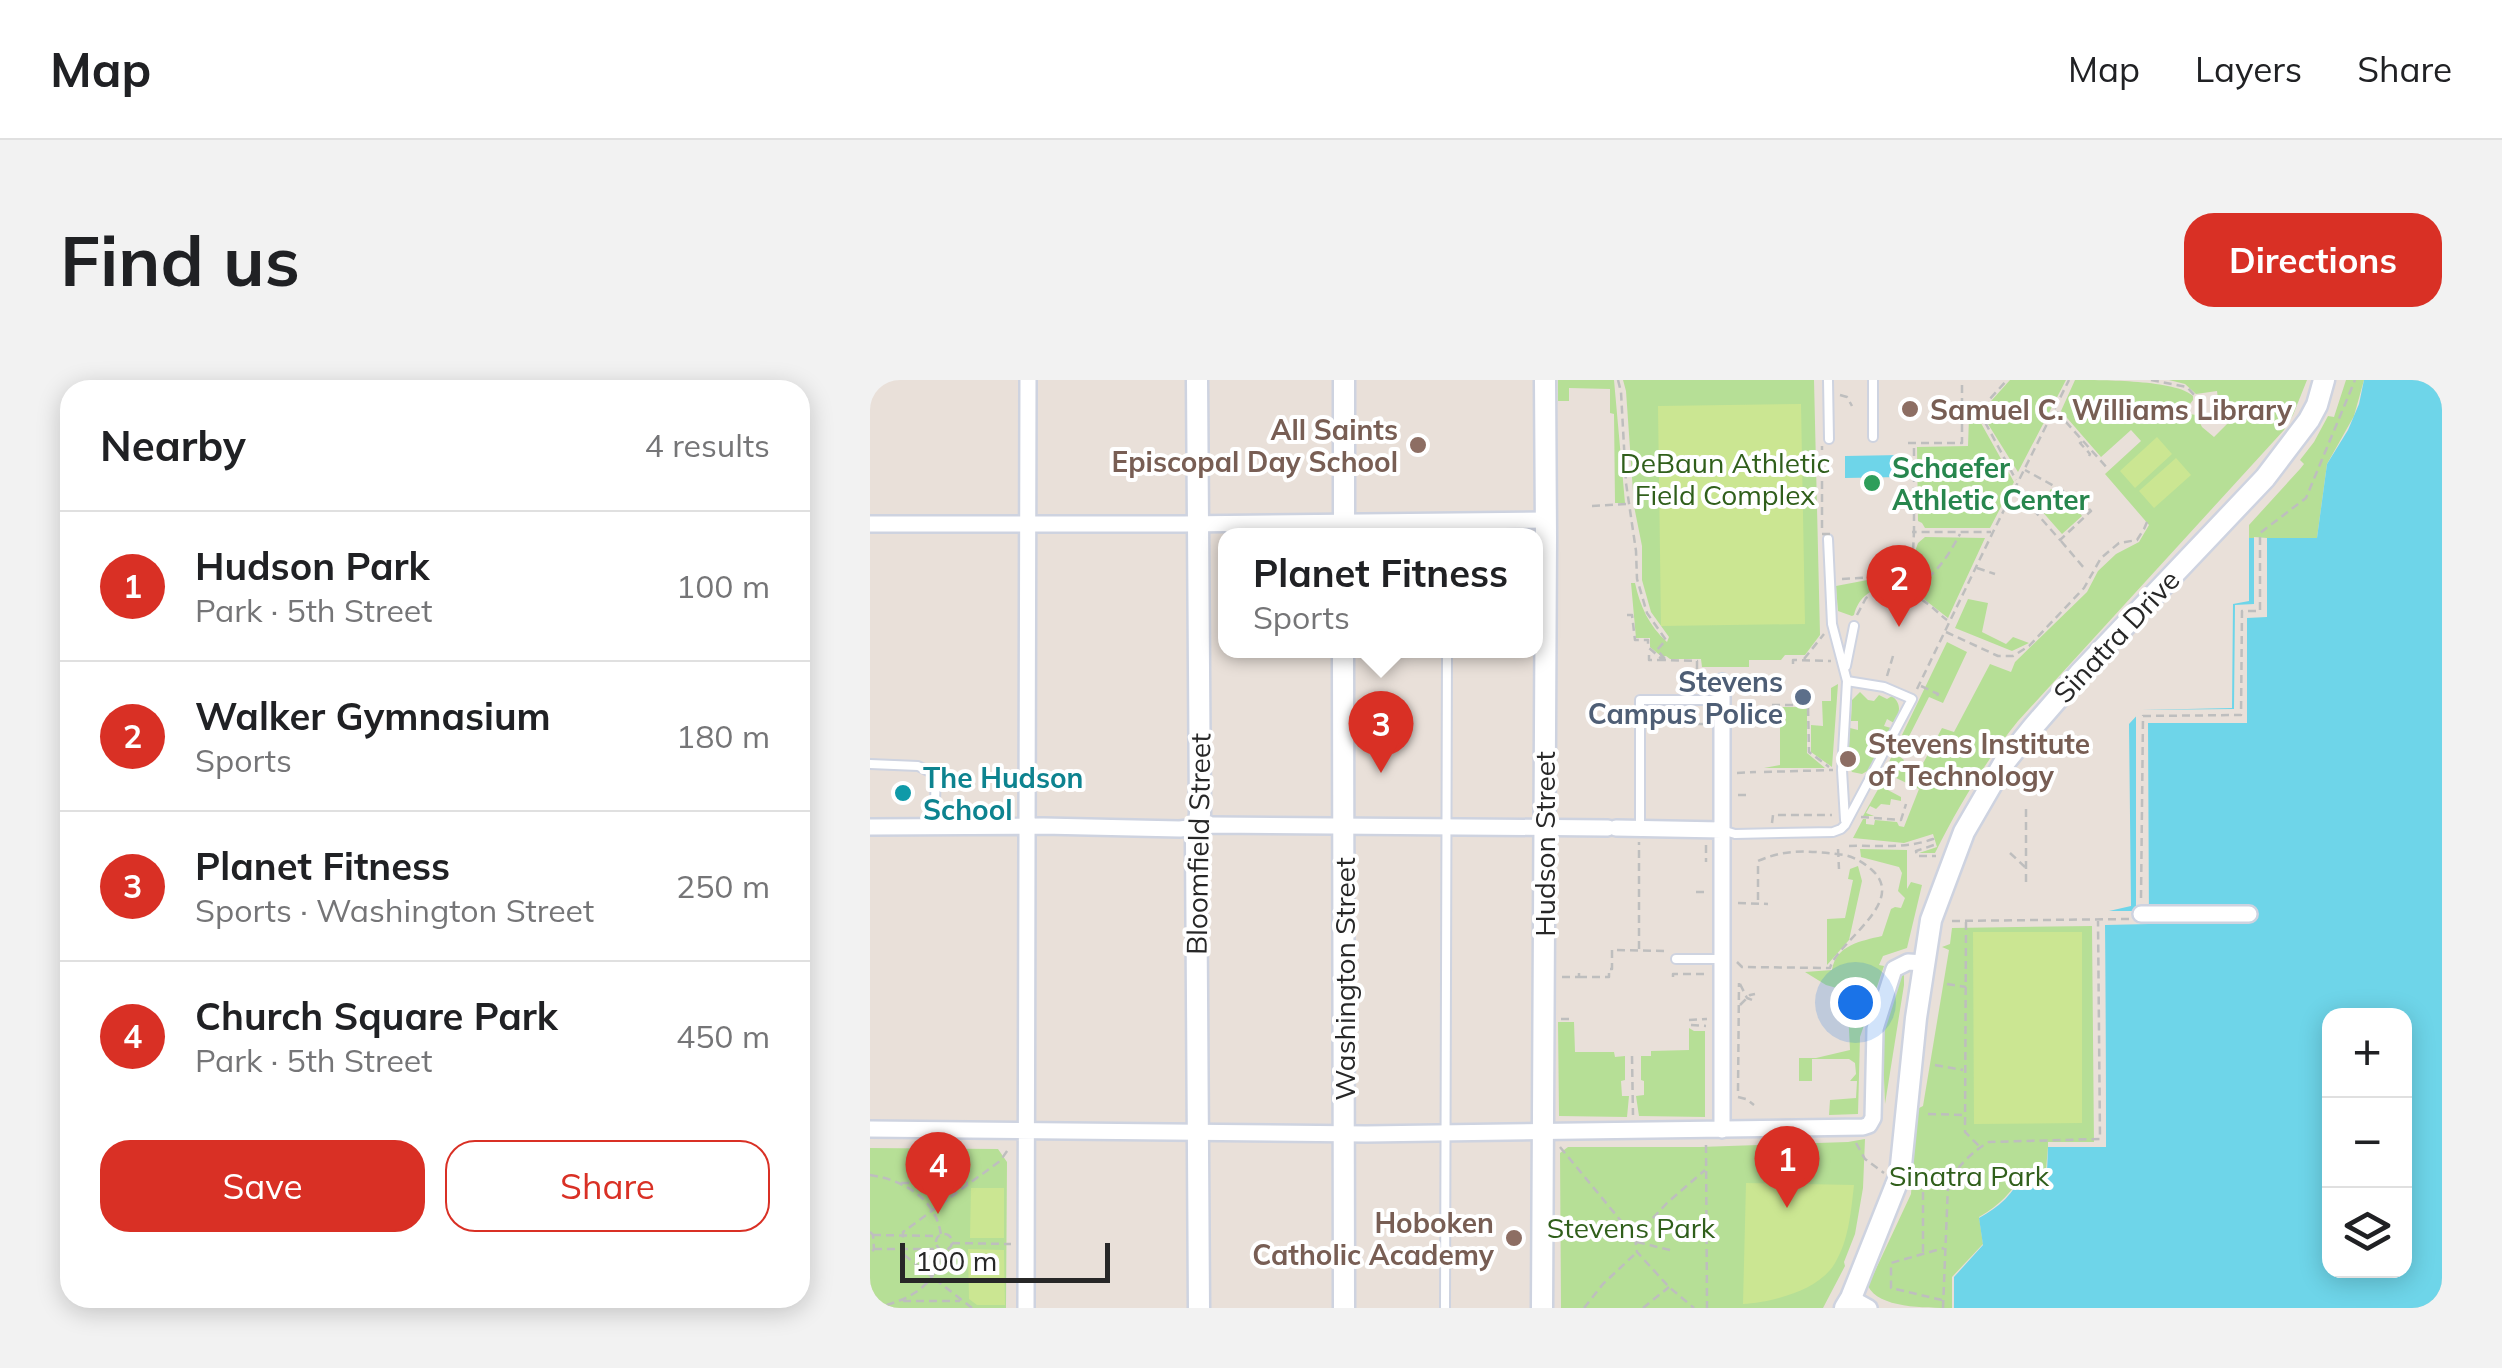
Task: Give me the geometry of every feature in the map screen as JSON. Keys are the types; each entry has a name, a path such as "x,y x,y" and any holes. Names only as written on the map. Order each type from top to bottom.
{"street":[{"path":"1026,1308 1028,380"},
{"name":"Bloomfield Street","path":"1197,380 1199,1308"},
{"path":"1344,380 1344,528"},
{"name":"Hudson Street","path":"1542,1308 1551,1139 1544,827 1545,380"},
{"name":"Sinatra Drive","path":"1855,1305 1900,1175 1916,1018 1931,920 1964,832 2004,763 2081,672 2265,478 2309,420 2324,380"},
{"path":"870,524 1344,528 1448,527 1546,520"},
{"name":"Washington Street","path":"1343,658 1344,1308"},
{"path":"1721,683 1715,700 1730,960 1722,1130"},
{"path":"870,827 1544,827 1612,828 1640,834 1722,830"},
{"path":"2141,914 2250,914"},
{"path":"870,1129 1446,1134 1551,1139 1854,1128 1868,1125 1873,1118 1875,1028 1894,969 1908,962 1924,963"}],"lane":[{"path":"1826,437 1828,380"},
{"path":"1872,380 1873,437"},
{"path":"1826,537 1832,624 1848,681 1842,770 1845,825"},
{"path":"1844,665 1854,626"},
{"path":"1446,658 1446,1308"},
{"path":"1722,830 1735,834 1842,829 1912,698 1848,681"},
{"path":"1640,834 1640,700 1715,700"},
{"path":"870,764 918,766 936,775 934,826"},
{"path":"1673,955 1730,960"}],"path":[{"path":"1618,380 1636,578 1648,613 1666,640 1657,650 1664,660"},
{"path":"1899,592 1899,575 1913,552 1911,443 1962,442 1962,380"},
{"path":"1959,411 1978,411 2007,380"},
{"path":"1912,698 2070,380"},
{"path":"2151,380 2187,386 2196,396"},
{"path":"1945,920 2141,919 2143,716 2241,715 2242,612 2260,610 2260,533 2306,498 2355,380"},
{"path":"1828,395 1843,395 1852,406"},
{"path":"2056,410 2109,470"},
{"path":"1978,411 2018,483"},
{"path":"2331,412 2341,416"},
{"path":"1826,437 1826,537"},
{"path":"2083,441 2080,443 2089,456"},
{"path":"2025,470 2066,489 2091,511 2060,540"},
{"path":"2015,489 2084,568"},
{"path":"1592,506 1628,504"},
{"path":"1945,632 2006,658 2018,654 2084,588 2102,558 2118,543 2136,540 2146,522"},
{"path":"1913,532 1993,532"},
{"path":"1899,592 1929,577 1962,532"},
{"path":"1627,548 1636,548"},
{"path":"1859,579 1904,568"},
{"path":"1975,568 1995,574"},
{"path":"1628,578 1636,578"},
{"path":"1854,626 1866,598 1883,590 1928,604 1949,622"},
{"path":"1628,614 1632,615 1635,640 1648,640 1648,647 1664,660"},
{"path":"1802,660 1832,624"},
{"path":"1978,657 1982,650"},
{"path":"1657,655 1648,655 1649,660 1698,661 1697,676 1721,683"},
{"path":"1888,673 1892,656"},
{"path":"1793,664 1793,660 1802,660 1844,665"},
{"path":"1696,687 1751,680"},
{"path":"1698,724 1708,724 1721,683"},
{"path":"1920,685 1938,694 1935,700"},
{"path":"1764,772 1834,770 1809,752 1808,703 1772,705"},
{"path":"1884,767 1906,768 1909,763"},
{"path":"1734,772 1756,772"},
{"path":"1859,817 1901,820 1906,804"},
{"path":"2026,809 2026,884"},
{"path":"1772,824 1773,815 1833,812"},
{"path":"1874,819 1879,814"},
{"path":"1639,950 1640,834"},
{"path":"1849,846 1905,846 1933,840 1934,845 1916,851 1917,856 1936,856"},
{"path":"1838,849 1839,869"},
{"path":"1730,960 1742,967 1830,968 1832,960 1854,938 1884,888 1876,873 1850,856 1782,852 1758,860 1758,904"},
{"path":"2010,853 2026,868"},
{"path":"1696,892 1706,892"},
{"path":"1736,904 1768,904"},
{"path":"1966,920 1965,1132 1980,1146"},
{"path":"1944,1308 1948,1181 1980,1146 1995,1140 2100,1139 2098,920"},
{"path":"1556,977 1608,977 1609,969 1614,969 1609,943"},
{"path":"1612,950 1673,955"},
{"path":"1579,970 1579,977"},
{"path":"1673,977 1707,974"},
{"path":"1754,1001 1747,998 1739,983 1738,1097 1754,1106"},
{"path":"1948,984 1966,987"},
{"path":"1739,1006 1755,994"},
{"path":"1562,1020 1574,1020"},
{"path":"1689,1020 1699,1020"},
{"path":"1691,1026 1707,1026"},
{"path":"1632,1056 1633,1114"},
{"path":"1935,1065 1966,1070"},
{"path":"1928,1114 1965,1114"},
{"path":"1551,1139 1636,1240 1674,1250"},
{"path":"1854,1139 1865,1159 1885,1174"},
{"path":"1706,1144 1707,1308"},
{"path":"972,1308 902,1254 902,1232 1000,1161 1011,1145"},
{"path":"1694,1308 1637,1252 1636,1240 1667,1203 1706,1169"},
{"path":"870,1176 899,1183 970,1183"},
{"path":"1913,1176 1948,1181"},
{"path":"1924,1176 1924,1254"},
{"path":"874,1308 915,1294 932,1277 940,1260 941,1250 936,1242 940,1236 933,1209 899,1183"},
{"path":"872,1234 948,1234 952,1243 950,1248 941,1250 872,1252 872,1234"},
{"path":"952,1243 1014,1244"},
{"path":"1944,1248 1891,1263 1891,1288 1944,1300"},
{"path":"1622,1252 1629,1260"},
{"path":"1584,1308 1637,1252"},
{"path":"1644,1308 1670,1286"},
{"path":"902,1300 963,1302"}],"green space":[{"path":"1558,380 1614,380 1625,503 1615,503 1610,389 1569,388 1569,401 1558,401"},
{"name":"DeBaun Athletic Field Complex","path":"1623,380 1814,380 1820,635 1805,655 1749,660 1749,667 1702,667 1701,659 1662,657 1650,647 1650,638 1636,638 1631,583 1635,583 1655,629 1667,642 1669,637 1651,612 1642,580 1642,546 1634,506"},
{"path":"2010,380 2066,380 2018,472 1983,416 1983,410"},
{"path":"2075,380 2138,382 2184,391 2193,400 2183,413 2196,415 2214,437 2229,422 2219,407 2217,391 2196,394 2185,384 2169,380 2307,380 2284,430 2018,721 1973,784 1935,853 1919,853 1937,847 1933,834 1904,843 1853,838 1863,819 1866,824 1874,825 1875,820 1897,822 1904,827 1919,789 1894,777 1886,789 1901,797 1901,801 1891,799 1890,805 1881,804 1876,809 1870,806 1866,813 1874,816 1863,816 1890,768 1909,771 1912,765 1920,769 1942,728 1954,732 1990,664 2011,672 2015,662 2087,592 2098,571 2116,554 2139,542 2149,525 2105,474 2141,441 2131,430 2101,457 2061,411"},
{"path":"2346,380 2364,380 2354,416 2327,464 2317,538 2249,538 2249,525 2304,464 2300,460 2328,416 2334,417"},
{"name":"DeBaun Athletic Field Complex","path":"1801,404 1805,624 1661,626 1658,406"},
{"path":"1977,416 2014,482 1990,528 1925,528 1918,521 1917,447 1968,446 1969,417"},
{"path":"2157,437 2172,454 2135,488 2120,471"},
{"path":"2176,458 2191,475 2154,508 2139,491"},
{"path":"2051,489 2083,506 2079,512 2082,516 2062,534 2040,509"},
{"path":"1925,537 1985,538 1948,618 1920,596 1918,584 1905,571"},
{"path":"1895,571 1895,588 1869,593 1852,616 1838,611 1836,586"},
{"path":"1968,599 1988,603 1982,632 2006,644 2013,637 2029,643 2012,651 1955,628"},
{"path":"1947,642 1967,652 1943,703 1929,697 1899,756 1904,760 1901,765 1887,766"},
{"path":"1838,684 1832,767 1811,752 1811,725 1823,726 1822,701 1831,701 1831,688"},
{"path":"1860,692 1874,701 1879,695 1887,699 1892,696 1899,709 1894,723 1887,719 1884,726 1891,728 1869,770 1862,774 1852,772 1848,764 1850,728 1858,730 1858,721 1851,721 1852,700"},
{"path":"1763,707 1807,707 1807,753 1825,768 1764,768 1780,765 1780,711 1763,711"},
{"path":"1860,849 1907,850 1907,889 1911,882 1922,885 1907,948 1883,956 1879,965 1884,966 1860,1037 1858,1114 1829,1115 1830,1100 1856,1098 1857,1081 1850,1081 1856,1074 1855,1063 1849,1059 1812,1059 1812,1081 1799,1081 1799,1058 1850,1050 1847,991 1826,985 1805,972 1832,970 1844,950 1882,936 1891,909 1901,908 1905,898 1898,891 1902,873 1899,867 1861,857"},
{"path":"1858,866 1862,881 1849,940 1827,965 1827,919 1845,918 1853,880 1848,879 1850,869"},
{"name":"Sinatra Park","path":"2092,926 2094,1146 2048,1147 2046,1170 2024,1172 2005,1198 1979,1217 1983,1244 1952,1277 1952,1308 1904,1305 1882,1299 1868,1286 1911,1194 1917,1109 1923,1106 1949,950 1942,947 1950,944 1952,928"},
{"path":"1973,932 2082,932 2082,1123 1974,1124"},
{"path":"1904,974 1885,1104 1882,1028 1899,977"},
{"path":"1558,1022 1574,1022 1575,1052 1614,1052 1615,1057 1625,1056 1625,1080 1621,1081 1622,1096 1629,1096 1627,1117 1559,1116"},
{"path":"1689,1028 1705,1031 1705,1117 1639,1116 1636,1096 1644,1095 1641,1056 1651,1056 1651,1051 1689,1050"},
{"name":"Stevens Park","path":"1865,1139 1863,1188 1855,1234 1845,1266 1823,1308 1561,1308 1560,1153 1568,1147 1700,1147"},
{"path":"870,1148 998,1149 1007,1162 1006,1308 870,1308"},
{"path":"1746,1183 1854,1185 1849,1225 1828,1273 1807,1288 1781,1298 1743,1304"},
{"path":"971,1188 1004,1188 1004,1238 970,1238"},
{"path":"968,1249 1004,1250 1005,1305 977,1305 969,1299"}],"water":[{"path":"2364,380 2442,380 2442,1308 1954,1308 1954,1277 1983,1245 1979,1218 2005,1199 2023,1172 2047,1172 2048,1147 2106,1146 2105,923 2109,911 2131,906 2129,724 2142,710 2232,708 2233,604 2249,601 2249,538 2317,538 2327,464 2348,430"},
{"path":"1901,455 1901,477 1845,478 1845,456"}],"pier":[{"path":"2254,537 2267,538 2267,617 2247,618 2247,723 2148,723 2149,924 2105,925 2106,1147 2048,1147 2048,1142 2101,1142 2100,922 2104,911 2136,911 2136,710 2234,709 2235,605 2254,604"}],"place":[{"name":"Samuel C. Williams Library","path":"1910,409"},
{"name":"All Saints Episcopal Day School","path":"1418,445"},
{"name":"Schaefer Athletic Center","path":"1872,483"},
{"name":"Walker Gymnasium","path":"1899,627"},
{"name":"Stevens Campus Police","path":"1803,697"},
{"name":"Stevens Institute of Technology","path":"1848,759"},
{"name":"Planet Fitness","path":"1381,773"},
{"name":"The Hudson School","path":"903,793"},
{"name":"Hudson Park","path":"1787,1208"},
{"name":"Church Square Park","path":"938,1214"},
{"name":"Hoboken Catholic Academy","path":"1514,1238"}]}
